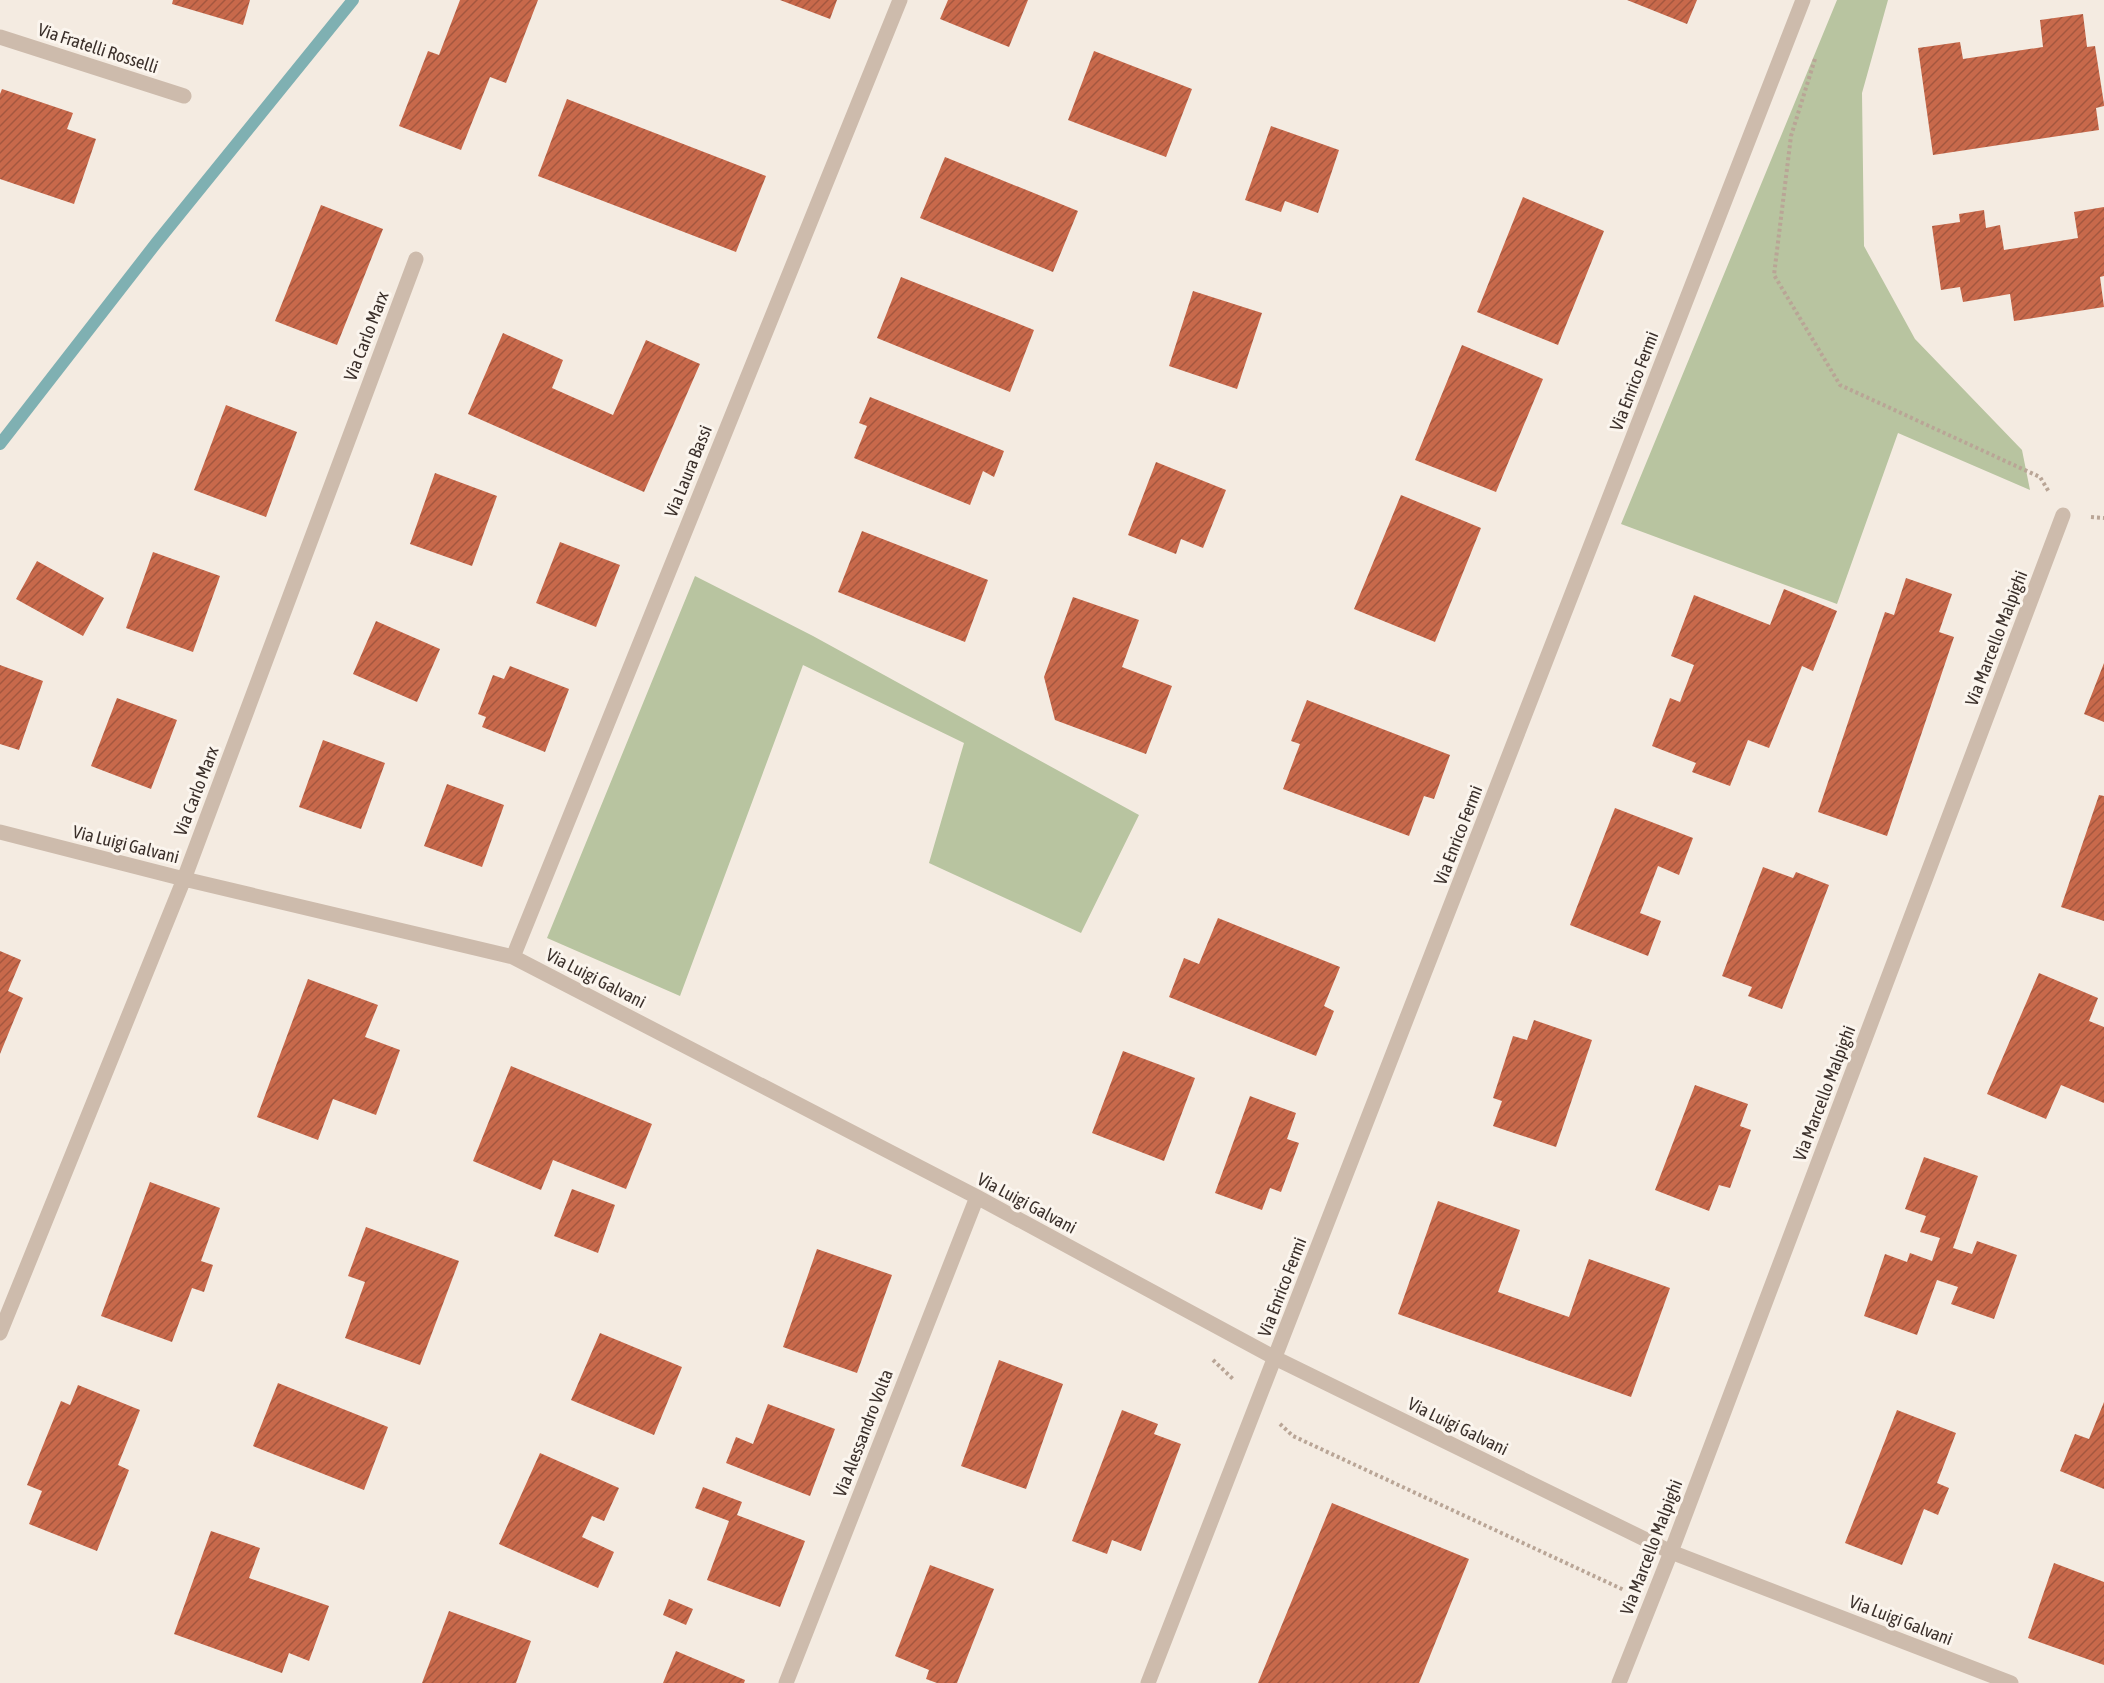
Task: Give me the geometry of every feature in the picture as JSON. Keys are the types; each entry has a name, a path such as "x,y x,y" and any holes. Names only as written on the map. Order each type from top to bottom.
{"street":[{"name":"Via Laura Bassi","path":"513,957 900,0"},
{"name":"Via Enrico Fermi","path":"1149,1683 1803,0"},
{"name":"Via Fratelli Rosselli","path":"0,37 184,96"},
{"name":"Via Carlo Marx","path":"0,1332 184,879 416,259"},
{"name":"Via Marcello Malpighi","path":"1619,1683 1671,1552 2063,516"},
{"name":"Via Luigi Galvani","path":"0,832 184,879 513,957 976,1197 1275,1358 1671,1552 2011,1683"},
{"name":"Via Alessandro Volta","path":"786,1683 976,1197"}],"path":[{"path":"1817,52 1791,136 1774,275 1840,385 2040,477 2063,516"}],"green space":[{"path":"1837,0 1888,0 1862,93 1864,246 1915,339 2022,450 2030,490 1898,433 1837,604 1621,524"},
{"path":"695,576 813,636 1139,815 1081,933 929,863 964,743 803,665 680,996 547,938"}],"building":[{"path":"173,0 250,0 243,25 172,4"},
{"path":"460,0 538,0 506,83 490,77 461,150 399,126 428,51 439,55"},
{"path":"780,0 837,0 830,19"},
{"path":"948,0 1028,0 1009,47 940,19"},
{"path":"1627,0 1697,0 1687,24"},
{"path":"2083,14 2087,47 2095,46 2104,104 2096,108 2099,130 1933,155 1918,48 1960,42 1963,59 2043,47 2040,20"},
{"path":"1094,51 1192,89 1166,157 1068,120"},
{"path":"2,89 73,113 67,129 96,139 74,204 0,179 0,94"},
{"path":"567,99 766,176 736,252 538,176"},
{"path":"1271,126 1339,150 1318,213 1285,201 1281,212 1245,200"},
{"path":"945,157 1078,211 1053,272 920,218"},
{"path":"1523,197 1604,231 1558,345 1477,312"},
{"path":"321,205 383,229 337,345 275,321"},
{"path":"2104,207 2104,276 2100,277 2104,307 2014,321 2010,294 1963,302 1960,287 1941,290 1932,226 1960,222 1959,214 1984,210 1986,228 2000,225 2004,250 2078,238 2074,212"},
{"path":"901,277 1034,330 1010,392 877,338"},
{"path":"1193,291 1262,313 1237,389 1169,366"},
{"path":"503,333 563,360 552,388 613,415 646,340 700,364 644,492 468,414"},
{"path":"1462,345 1543,379 1496,492 1415,460"},
{"path":"870,397 1004,451 994,477 983,471 970,505 854,458 867,426 859,423"},
{"path":"226,405 297,432 266,517 194,490"},
{"path":"1156,462 1226,490 1203,548 1181,539 1176,554 1128,535"},
{"path":"435,473 497,496 472,566 410,544"},
{"path":"1401,495 1481,528 1435,642 1354,609"},
{"path":"862,531 988,580 965,642 838,592"},
{"path":"560,542 620,565 596,627 536,603"},
{"path":"153,552 220,576 193,652 126,628"},
{"path":"37,561 104,598 83,636 16,599"},
{"path":"1906,578 1952,594 1939,632 1954,637 1887,836 1818,812 1885,612 1894,615"},
{"path":"1784,589 1837,611 1813,671 1802,666 1769,748 1748,740 1730,786 1692,772 1696,763 1652,746 1670,698 1680,702 1694,665 1671,656 1694,595 1770,625"},
{"path":"1073,597 1139,620 1122,667 1172,686 1146,754 1055,720 1044,677"},
{"path":"376,621 440,649 417,702 353,674"},
{"path":"2104,663 2104,722 2084,714"},
{"path":"0,665 43,681 19,750 0,744"},
{"path":"510,666 569,689 545,752 482,727 486,717 478,714 493,675 504,679"},
{"path":"117,698 177,720 151,789 91,766"},
{"path":"1307,700 1450,755 1434,799 1424,796 1409,836 1283,789 1300,744 1291,741"},
{"path":"323,740 385,763 361,829 299,807"},
{"path":"447,784 504,805 482,867 424,846"},
{"path":"2099,795 2104,796 2104,921 2061,907"},
{"path":"1615,808 1693,838 1679,875 1658,866 1640,913 1661,921 1648,956 1570,925"},
{"path":"1763,867 1793,878 1796,872 1829,885 1782,1009 1748,996 1752,987 1722,976"},
{"path":"1218,918 1340,967 1324,1006 1334,1011 1316,1056 1169,997 1184,958 1199,964"},
{"path":"0,951 21,960 8,991 23,998 0,1054"},
{"path":"2039,973 2098,998 2089,1021 2104,1027 2104,1103 2061,1085 2046,1119 1987,1094"},
{"path":"308,979 378,1005 365,1037 400,1050 376,1115 333,1099 318,1140 257,1117"},
{"path":"1534,1020 1592,1040 1556,1147 1493,1126 1502,1101 1493,1098 1513,1036 1527,1040"},
{"path":"1123,1051 1195,1078 1164,1161 1092,1133"},
{"path":"511,1066 652,1124 626,1189 553,1160 541,1190 473,1161"},
{"path":"1695,1085 1748,1104 1740,1126 1751,1130 1730,1188 1719,1185 1709,1211 1655,1190"},
{"path":"1250,1096 1296,1113 1287,1139 1299,1143 1281,1192 1270,1188 1262,1210 1215,1193"},
{"path":"1924,1157 1978,1176 1953,1248 1972,1254 1977,1241 2017,1255 1994,1319 1951,1304 1958,1287 1937,1280 1917,1335 1864,1316 1885,1254 1907,1262 1910,1253 1932,1261 1940,1238 1920,1232 1926,1216 1905,1209"},
{"path":"150,1182 220,1208 201,1261 213,1265 204,1292 192,1288 172,1342 101,1316"},
{"path":"572,1189 615,1205 598,1253 554,1236"},
{"path":"1438,1201 1520,1230 1498,1292 1569,1317 1589,1259 1670,1288 1631,1397 1398,1314"},
{"path":"366,1227 459,1261 420,1365 345,1338 365,1282 348,1276"},
{"path":"817,1249 892,1275 857,1373 783,1347"},
{"path":"600,1333 682,1367 654,1435 571,1400"},
{"path":"999,1360 1063,1384 1026,1489 961,1466"},
{"path":"278,1383 388,1427 364,1490 253,1446"},
{"path":"78,1385 140,1410 118,1465 129,1470 97,1551 29,1524 42,1491 27,1485 61,1401 70,1405"},
{"path":"2104,1402 2104,1489 2060,1471 2075,1434 2089,1439"},
{"path":"768,1404 835,1429 810,1496 726,1463 736,1437 753,1444"},
{"path":"1122,1410 1158,1424 1154,1434 1181,1444 1141,1551 1112,1540 1107,1554 1072,1541"},
{"path":"1897,1410 1956,1433 1937,1483 1949,1488 1938,1515 1924,1509 1902,1565 1845,1543"},
{"path":"540,1453 619,1488 604,1521 592,1516 582,1537 614,1552 598,1588 499,1544"},
{"path":"703,1487 742,1502 737,1515 805,1541 780,1607 707,1580 729,1521 695,1508"},
{"path":"1332,1503 1469,1559 1419,1683 1258,1683"},
{"path":"211,1531 260,1548 249,1578 329,1606 309,1661 289,1653 282,1673 174,1634"},
{"path":"2054,1563 2104,1582 2104,1665 2028,1638"},
{"path":"930,1565 994,1589 957,1683 937,1683 926,1679 929,1670 895,1656"},
{"path":"669,1599 693,1609 686,1625 663,1615"},
{"path":"449,1611 531,1641 516,1683 422,1683"},
{"path":"676,1651 745,1680 744,1683 663,1683"}],"waterway":[{"path":"0,444 157,242 353,0"}]}
